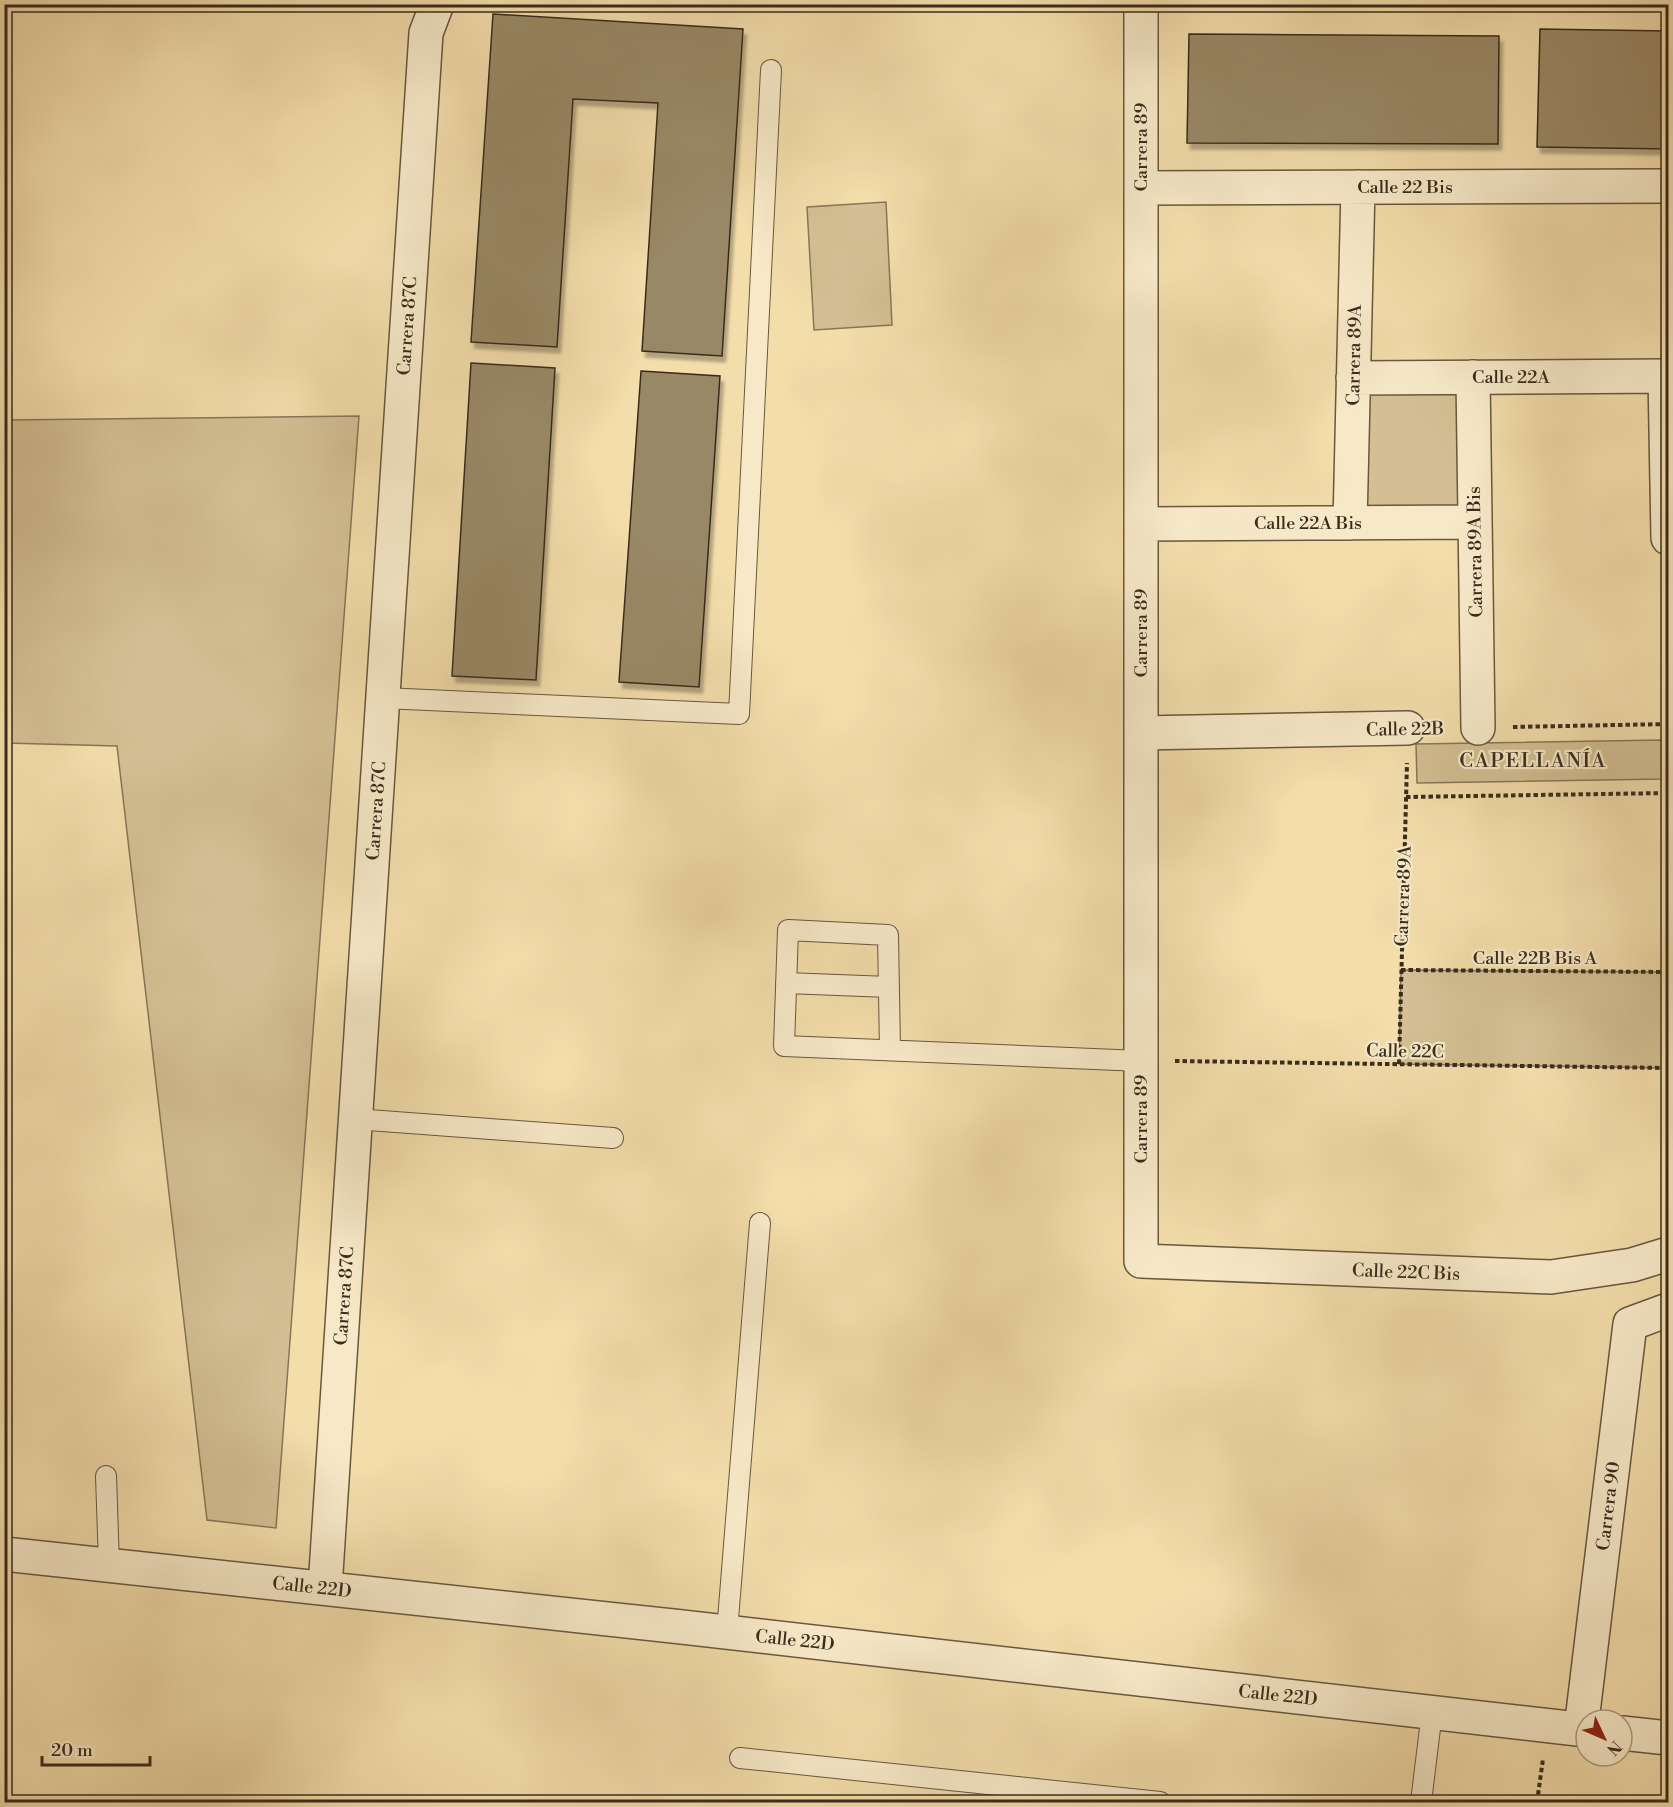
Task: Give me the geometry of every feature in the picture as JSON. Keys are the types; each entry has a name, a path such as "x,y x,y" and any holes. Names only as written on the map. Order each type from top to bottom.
{"street":[{"name":"Carrera 87C","path":"325,1588 383,698 431,19 410,4"},
{"name":"Carrera 89","path":"1141,4 1141,1261"},
{"name":"Calle 22 Bis","path":"1141,188 1668,186"},
{"name":"Carrera 89A","path":"1350,523 1359,187"},
{"name":"Calle 22A","path":"1353,378 1667,376"},
{"path":"1667,376 1668,538"},
{"name":"Carrera 89A Bis","path":"1473,377 1478,728"},
{"name":"Calle 22A Bis","path":"1141,524 1475,522"},
{"name":"Calle 22B","path":"1141,733 1408,728"},
{"name":"Calle 22C Bis","path":"1141,1261 1551,1277 1632,1265 1668,1254"},
{"name":"Carrera 90","path":"1586,1708 1630,1324 1668,1310"},
{"name":"Calle 22D","path":"4,1554 727,1632 1574,1728"},
{"path":"1634,1734 1668,1738"}],"lane":[{"path":"383,698 739,714 771,70"},
{"path":"890,1050 888,935 788,930 784,1046 1141,1061"},
{"path":"786,983 889,987"},
{"path":"355,1119 613,1138"},
{"path":"727,1632 760,1223"},
{"path":"106,1476 109,1565"},
{"path":"1421,1803 1432,1712"},
{"path":"740,1758 1160,1803"}],"path":[{"path":"1478,728 1668,724"},
{"name":"Carrera 89A","path":"1399,1064 1408,728"},
{"path":"1406,796 1668,793"},
{"name":"Calle 22B Bis A","path":"1401,970 1668,972"},
{"name":"Calle 22C","path":"1141,1061 1668,1068"},
{"path":"1537,1803 1547,1725"}],"shaded area":[{"path":"886,202 892,325 814,330 807,207"},
{"path":"1359,384 1468,384 1465,514 1355,516"},
{"path":"359,416 276,1528 207,1520 117,746 5,743 5,420"},
{"path":"1663,740 1663,779 1417,783 1416,744"},
{"path":"1401,970 1668,972 1668,1068 1399,1064"}],"building":[{"path":"493,14 743,29 722,356 642,351 658,103 573,99 557,347 471,342"},
{"path":"1540,29 1668,31 1668,149 1537,147"},
{"path":"1189,34 1499,36 1498,144 1187,143"},
{"path":"471,363 555,368 536,680 452,676"},
{"path":"641,371 720,376 699,687 619,682"}],"district":[{"name":"CAPELLANÍA","path":"1533,760"}]}
